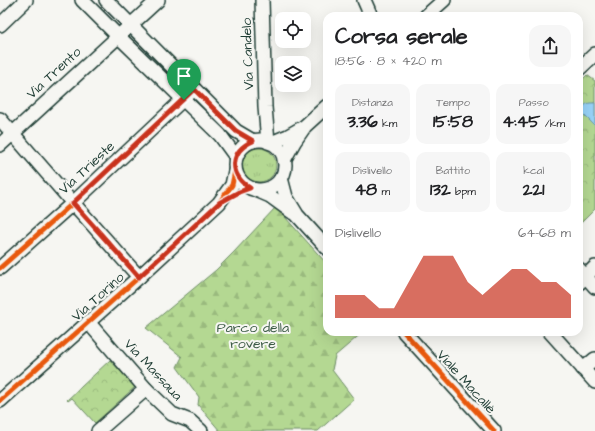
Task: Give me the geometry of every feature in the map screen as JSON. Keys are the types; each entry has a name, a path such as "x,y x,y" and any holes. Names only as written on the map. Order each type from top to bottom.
{"street":[{"path":"0,25 26,0"},
{"path":"82,0 220,135 236,157"},
{"path":"106,0 236,131 277,147 284,160 285,166 281,178 277,184 270,188 264,190 253,189"},
{"name":"Via Trento","path":"0,145 158,0"},
{"name":"Via Candelo","path":"262,0 265,107 262,142"},
{"path":"364,0 369,12"},
{"path":"430,12 444,0"},
{"path":"583,65 595,54"},
{"name":"Via Trieste","path":"0,268 73,203 194,89"},
{"path":"297,215 270,196 243,184 235,171 236,157 246,144 288,136 305,126 323,110"},
{"path":"0,119 139,277"},
{"path":"284,160 305,126"},
{"name":"Via Torino","path":"0,401 139,277 219,203 232,185 235,171"},
{"path":"281,178 286,197 297,215 323,244"},
{"name":"Via Torino","path":"219,203 239,192 253,189"},
{"path":"585,274 595,286"},
{"name":"Via Massaua","path":"88,322 146,389 172,414 190,421 201,431"},
{"name":"Viale Macallè","path":"408,336 494,431"},
{"path":"554,336 595,382"},
{"path":"583,369 595,359"},
{"path":"98,431 146,389"}],"green space":[{"path":"587,75 595,81 595,209 583,221 583,79"},
{"path":"256,148 262,148 266,149 273,155 276,165 275,172 269,179 262,182 256,182 252,181 245,175 242,168 242,162 243,158 249,151"},
{"name":"Parco della rovere","path":"276,207 323,260 323,336 358,336 335,356 332,370 354,399 318,431 220,431 198,405 199,397 177,367 182,357 146,328 216,270"},
{"path":"110,360 135,387 95,423 72,398 68,401 67,400"}],"water":[{"path":"595,103 595,126 583,114 583,109 586,104"}],"cycle path":[{"path":"0,268 73,203 194,89"},
{"path":"0,401 139,277 219,203 232,185 235,171"},
{"path":"408,336 494,431"}],"route":[{"path":"194,89 236,131 253,141 246,144 240,150 236,157 235,164 235,171 238,178 243,184 250,188 219,203 139,277 73,203 184,100 194,89"}]}
